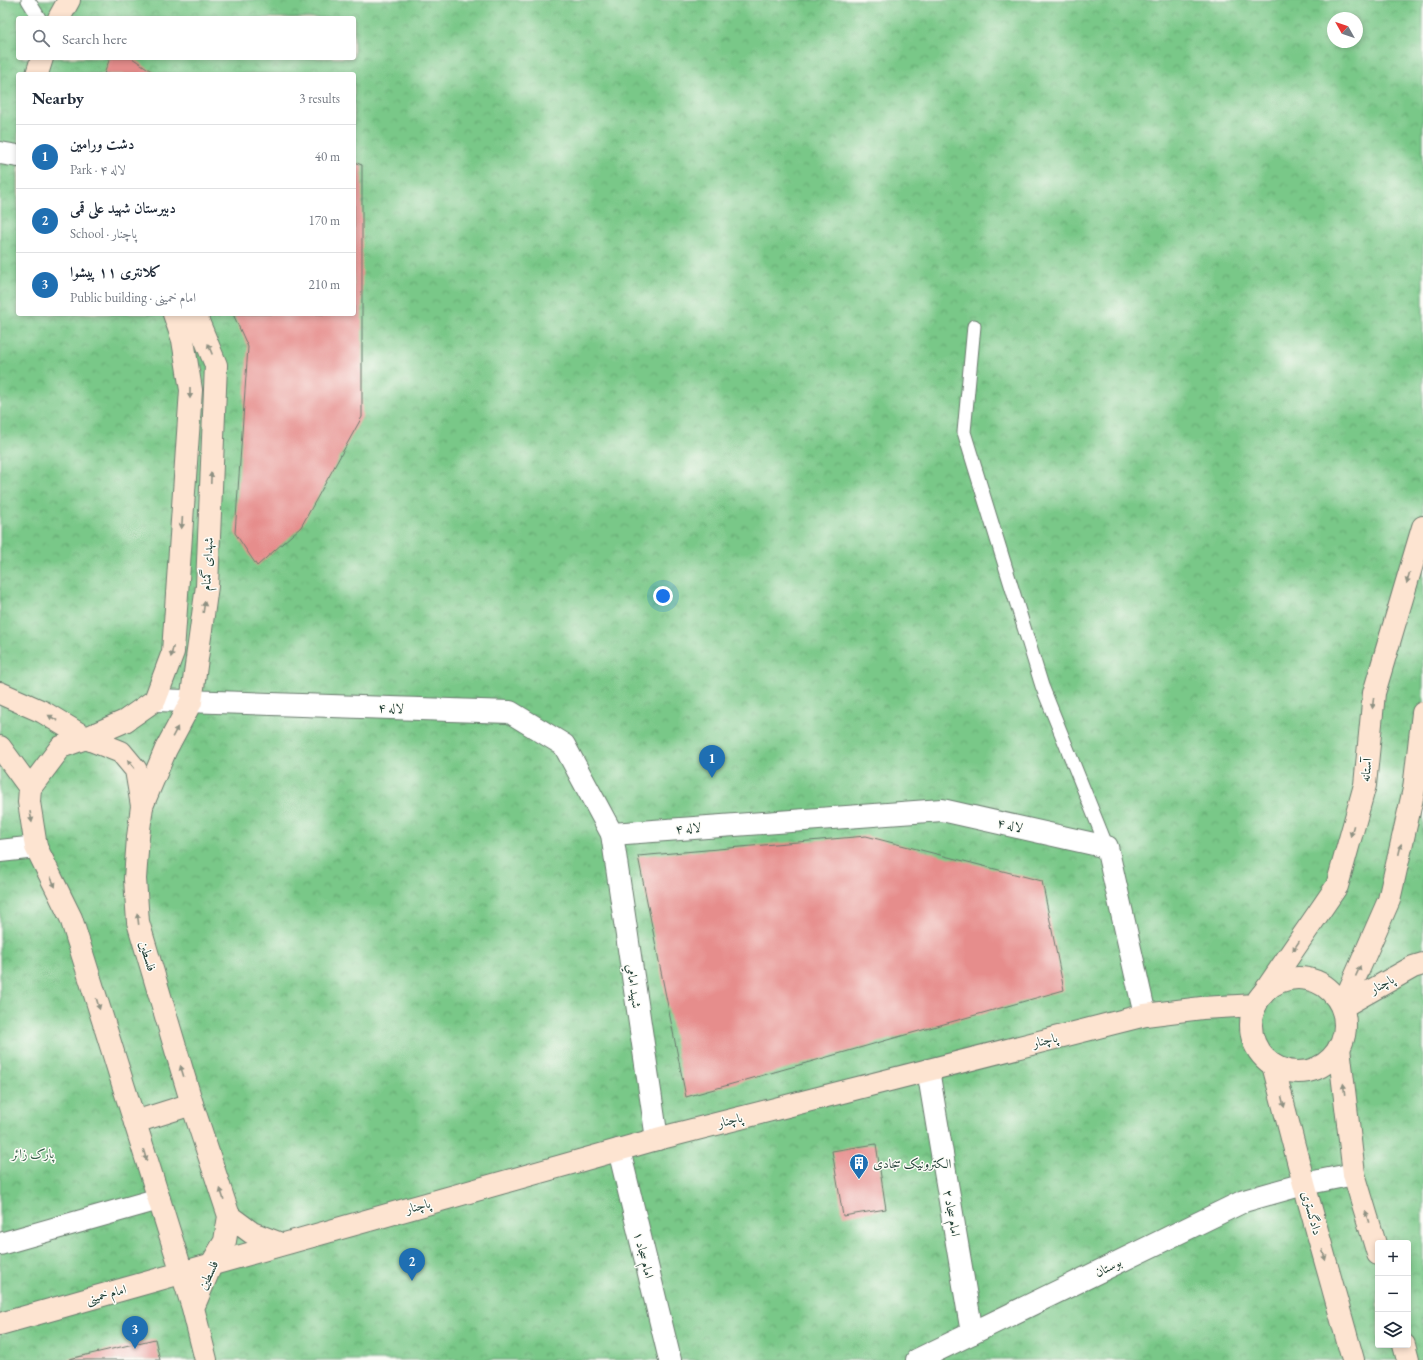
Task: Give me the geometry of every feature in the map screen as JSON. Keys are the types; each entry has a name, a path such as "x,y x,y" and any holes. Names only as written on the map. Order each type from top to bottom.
{"main road":[{"path":"60,16 69,0"},
{"path":"38,72 41,60"},
{"path":"0,747 30,788 61,747 125,721 155,700 173,652 191,390 183,340 175,316"},
{"name":"شهدای گمنام","path":"142,806 166,749 191,702 207,586 216,365 196,316"},
{"name":"آستانه","path":"1259,999 1337,886 1365,786 1374,693 1423,527"},
{"name":"فلسطین","path":"0,693 43,712 86,738 121,752 136,770 142,806 135,879 138,922 192,1104 229,1216 225,1240 193,1308"},
{"path":"1342,1006 1389,900 1414,789 1423,713"},
{"name":"فلسطین","path":"30,788 29,802 36,847 71,918 193,1308"},
{"name":"پاچنار","path":"1342,1006 1413,967 1423,964"},
{"path":"1300,978 1313,980 1330,990 1342,1006 1345,1020 1344,1034 1339,1048 1330,1060 1317,1068 1302,1072 1287,1070 1273,1065 1262,1055 1255,1044 1252,1031 1252,1018 1259,999 1274,984 1288,979 1300,978"},
{"name":"پاچنار","path":"212,1265 281,1244 657,1139 928,1070 1146,1015 1259,999"},
{"path":"1339,1048 1354,1174 1375,1244"},
{"name":"دادگستری","path":"1273,1065 1304,1184 1353,1360"},
{"path":"135,1122 192,1104"},
{"path":"229,1216 252,1233 281,1244"},
{"name":"امام خمینی","path":"0,1324 212,1265"},
{"path":"193,1308 206,1360"},
{"path":"1405,1348 1408,1360"}],"street":[{"path":"0,153 16,156"},
{"name":"لاله ۴","path":"155,700 510,712 564,745 612,834 942,810 1107,847"},
{"name":"شهيد امامي","path":"612,834 657,1139"},
{"path":"0,851 36,847"},
{"path":"1107,847 1146,1015"},
{"name":"امام سجاد ۲","path":"928,1070 972,1333"},
{"name":"امام سجاد ۱","path":"619,1150 670,1360"},
{"name":"بوستان","path":"917,1360 1244,1201 1304,1184 1354,1174"},
{"path":"0,1244 159,1199"}],"lane":[{"path":"28,0 38,16"},
{"path":"974,326 964,432 1042,686 1107,847"}],"green space":[{"name":"پارک زائر","path":"0,0 1423,0 1423,1360 0,1360"}],"building":[{"path":"109,60 135,60 153,72 105,72"},
{"path":"356,163 362,165 362,417 301,527 257,566 235,533 248,347 234,316 356,316"},
{"path":"866,836 1042,881 1064,990 686,1097 638,856"},
{"name":"الکترونیک سجادی","path":"876,1144 886,1209 843,1216 832,1151"},
{"path":"155,1339 160,1360 69,1360 69,1359"}],"place":[{"name":"دشت ورامین","path":"712,778"},
{"name":"الکترونیک سجادی","path":"859,1180"},
{"name":"دبیرستان شهید علی قمی","path":"412,1281"},
{"name":"کلانتری ۱۱ پیشوا","path":"135,1349"}]}
